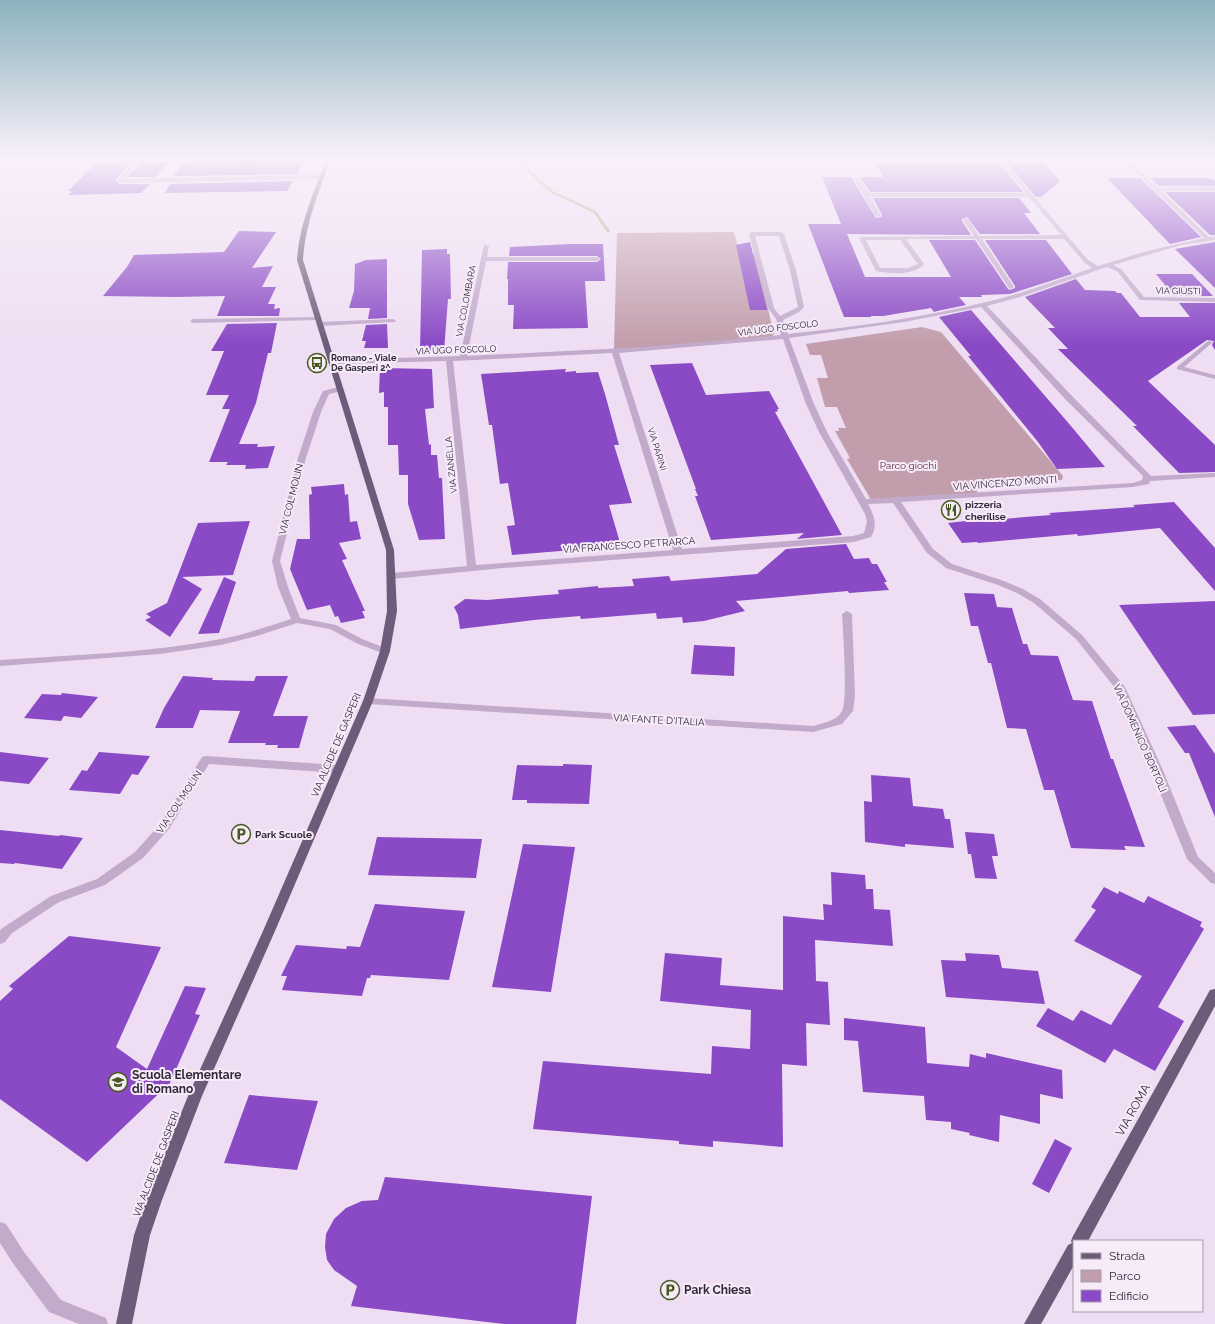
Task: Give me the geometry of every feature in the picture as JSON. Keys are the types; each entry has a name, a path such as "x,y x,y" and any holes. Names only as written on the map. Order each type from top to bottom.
{"main road":[{"name":"VIA ALCIDE DE GASPERI","path":"124,1324 132,1274 142,1235 154,1200 195,1096 269,931 368,701 385,651 392,611 390,550 300,260 300,246 306,220"},
{"name":"VIA ROMA","path":"1080,1240 1215,994"},
{"path":"1032,1324 1073,1252"}],"street":[{"path":"966,220 1011,287"},
{"path":"1051,220 1086,261 1098,268"},
{"path":"1190,220 1212,239"},
{"path":"779,319 801,307 793,270 780,234 752,234 771,308 779,319 823,432 863,502"},
{"path":"902,238 921,264 914,270 878,270 862,238 902,238 978,238 1066,238"},
{"name":"VIA UGO FOSCOLO","path":"332,362 615,352 785,337 910,319 982,306 1022,295 1156,249 1212,239"},
{"name":"VIA COLOMBARA","path":"463,358 486,246"},
{"path":"484,259 597,259"},
{"name":"VIA GIUSTI","path":"1108,265 1119,270 1142,299 1215,300"},
{"path":"1142,299 1147,305"},
{"path":"982,306 1068,397 1147,476 1146,479"},
{"path":"771,308 792,312"},
{"path":"193,321 393,321"},
{"path":"1210,342 1179,368 1215,377"},
{"name":"VIA PARINI","path":"615,352 678,552"},
{"name":"VIA ZANELLA","path":"449,359 472,568"},
{"name":"VIA COL MOLIN","path":"296,620 283,587 276,561 302,458 317,412 326,393 339,389"},
{"name":"VIA VINCENZO MONTI","path":"863,502 1133,485 1146,482 1146,479 1215,475"},
{"name":"VIA DOMENICO BORTOLI","path":"896,501 930,551 949,566 1001,583 1020,591 1037,601 1080,637 1120,687 1156,768 1192,859 1215,880"},
{"name":"VIA FRANCESCO PETRARCA","path":"392,576 472,568 832,542 854,539 868,535 872,526 870,514 863,502"},
{"name":"VIA FANTE D'ITALIA","path":"368,701 813,729 838,722 848,710 850,696 847,614"},
{"path":"1,664 160,651 221,642 296,620 334,627 359,641 385,651"},
{"name":"VIA COL MOLIN","path":"0,939 8,930 55,899 101,882 139,855 165,826 206,760 338,769"},
{"path":"0,1230 18,1257 55,1306 100,1324"}],"green space":[{"path":"734,232 739,250 742,254 755,254 774,334 771,337 614,350 617,233"},
{"name":"Parco giochi","path":"922,327 941,332 1063,476 1062,480 974,486 979,495 872,500 870,498 847,459 850,458 835,431 839,431 838,428 846,428 837,407 825,407 817,378 828,378 821,355 810,355 806,344"}],"building":[{"path":"839,220 962,220 971,235 847,234 865,277 951,277 929,240 975,240 1010,290 1015,288 1015,286 985,240 1046,240 1072,274 1010,294 981,295 982,297 959,297 966,305 934,312 931,308 883,316 844,317 808,224 841,224"},
{"path":"969,220 1029,220 1040,234 980,234"},
{"path":"1147,220 1183,220 1201,237 1170,244"},
{"path":"1194,220 1215,220 1215,235 1210,235"},
{"path":"239,231 276,232 252,268 273,266 262,287 276,287 268,304 275,304 274,309 280,308 279,316 217,316 225,296 103,296 127,267 134,255 224,252"},
{"path":"750,242 767,310 750,310 736,245"},
{"path":"1215,242 1215,288 1175,249"},
{"path":"603,244 605,281 585,281 588,328 513,329 514,305 508,305 508,262 597,262 601,259 597,256 509,256 510,247"},
{"path":"447,249 447,254 450,254 451,299 448,299 444,351 420,352 422,250"},
{"path":"387,259 387,318 368,319 370,308 349,308 354,291 355,264 366,260"},
{"path":"1156,274 1192,274 1213,296 1174,296"},
{"path":"1076,279 1085,290 1115,291 1117,293 1121,293 1140,317 1190,317 1179,303 1215,303 1215,350 1212,345 1214,341 1207,340 1148,381 1215,445 1215,472 1179,473 1133,426 1137,426 1058,349 1068,349 1048,328 1055,328 1025,297"},
{"path":"971,310 1105,467 1057,469 1038,442 968,356 971,356 939,317"},
{"path":"277,323 271,353 268,353 256,403 239,444 258,444 257,447 275,446 268,468 245,469 246,465 226,465 228,462 209,462 230,409 222,409 229,395 206,395 224,351 211,351 227,324"},
{"path":"387,324 388,348 364,348 366,341 362,341 366,325"},
{"path":"692,363 706,395 769,391 779,409 775,412 842,535 797,539 804,533 711,540 695,496 698,496 696,489 650,365"},
{"path":"380,368 432,369 434,408 425,409 429,445 431,444 431,455 437,455 439,478 442,478 445,539 419,540 408,504 408,475 399,475 398,445 388,445 388,407 384,407 384,392 379,393"},
{"path":"566,369 565,372 598,372 605,394 619,445 614,445 632,503 609,505 621,546 512,555 507,526 515,525 508,483 500,484 492,425 489,425 481,374"},
{"path":"344,484 345,495 348,494 350,522 357,521 361,539 339,543 347,559 342,560 365,611 362,611 365,618 341,623 338,616 335,617 330,605 307,610 290,569 297,539 310,539 309,495 312,494 311,487"},
{"path":"1174,502 1215,548 1215,591 1160,528 1078,536 1077,534 978,543 962,543 948,523 1001,517 1002,519 1051,515 1049,513 1135,507 1133,505"},
{"path":"250,521 233,575 182,577 202,589 170,637 145,620 151,617 146,614 167,603 198,523"},
{"path":"846,544 854,559 869,558 872,564 877,564 887,582 884,582 889,590 849,593 848,591 736,601 745,611 704,621 683,623 682,617 657,619 656,613 581,619 580,616 460,629 458,615 454,607 465,599 487,600 559,594 558,590 598,586 598,588 634,586 632,579 669,576 671,581 757,574 786,549"},
{"path":"224,577 236,582 219,633 198,634"},
{"path":"964,593 994,594 997,607 1012,608 1023,644 1027,644 1031,655 1058,656 1073,700 1092,701 1111,759 1113,759 1145,847 1124,846 1126,850 1071,848 1054,790 1044,790 1026,729 1007,728 991,663 988,663 978,626 971,626"},
{"path":"1215,601 1215,714 1193,715 1119,605"},
{"path":"694,645 735,647 734,676 691,674"},
{"path":"183,676 213,678 212,680 254,681 256,676 288,676 273,716 308,716 299,748 277,748 278,745 265,745 266,743 228,743 240,711 200,710 193,728 155,728 164,708"},
{"path":"62,693 98,697 81,718 64,716 61,721 24,718 42,694 61,695"},
{"path":"1195,725 1215,754 1215,817 1189,753 1185,753 1167,727"},
{"path":"0,752 49,758 29,784 0,781"},
{"path":"99,752 150,756 138,775 132,774 120,794 69,790 82,770 87,771"},
{"path":"563,764 592,765 589,804 527,803 527,800 512,800 517,765 563,766"},
{"path":"871,775 910,778 913,806 943,809 945,819 950,819 954,848 905,844 905,847 865,842 864,801 872,802"},
{"path":"0,830 83,838 62,869 15,863 0,863"},
{"path":"965,832 994,834 998,856 992,856 997,879 975,878 971,854 968,854"},
{"path":"377,837 482,839 476,878 368,875"},
{"path":"523,844 575,847 551,992 492,987"},
{"path":"831,872 865,875 866,889 873,889 874,909 890,910 893,946 815,940 816,981 828,982 830,1025 806,1023 807,1066 782,1064 783,1147 713,1141 713,1147 679,1144 679,1141 533,1129 543,1061 711,1074 712,1046 750,1049 751,1010 660,1001 665,953 722,958 720,985 783,990 783,916 824,920 823,904 832,905"},
{"path":"1104,887 1118,894 1119,891 1144,903 1148,896 1202,922 1200,926 1204,929 1158,1007 1184,1021 1155,1071 1114,1049 1105,1063 1036,1026 1048,1008 1073,1021 1081,1010 1111,1025 1142,976 1074,941 1096,910 1091,907"},
{"path":"375,904 465,911 449,980 371,975 370,978 367,978 362,996 282,990 287,976 281,976 296,945 346,949 347,946 360,947"},
{"path":"69,936 161,947 116,1047 147,1069 185,986 206,988 195,1014 200,1015 170,1083 87,1162 0,1099 0,1001 13,989 9,986"},
{"path":"965,953 999,955 1002,968 1038,971 1045,1004 946,997 941,960 966,961"},
{"path":"844,1018 925,1027 927,1063 969,1067 970,1054 986,1058 986,1053 1062,1070 1063,1099 1040,1094 1040,1124 1000,1115 999,1142 951,1129 951,1122 926,1120 924,1096 863,1092 858,1041 844,1040"},
{"path":"249,1095 318,1101 297,1170 224,1163"},
{"path":"1055,1139 1072,1148 1049,1193 1032,1184"},
{"path":"385,1177 592,1196 576,1324 504,1324 351,1306 357,1286 334,1270 327,1260 325,1247 326,1234 334,1219 346,1208 362,1201 378,1200"}],"waterway":[{"path":"600,220 608,231"}],"place":[{"name":"Romano - Viale De Gasperi 2^","path":"317,363"},
{"name":"pizzeria cherilise","path":"951,510"},
{"name":"Park Scuole","path":"241,834"},
{"name":"Scuola Elementare di Romano","path":"118,1082"},
{"name":"Park Chiesa","path":"670,1290"}]}
